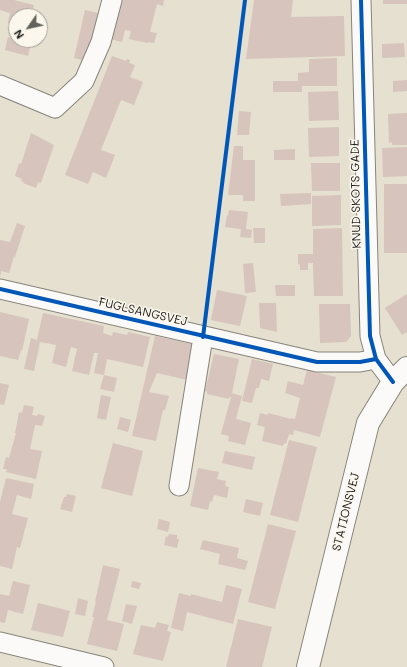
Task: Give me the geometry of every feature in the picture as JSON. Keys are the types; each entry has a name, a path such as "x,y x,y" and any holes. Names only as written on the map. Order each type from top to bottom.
{"street":[{"path":"0,84 55,108 84,81 101,42 112,0"},
{"name":"KNUD SKOTS GADE","path":"361,0 370,336 376,359 400,375"},
{"name":"FUGLSANGSVEJ","path":"0,289 202,337 317,362 360,362 376,359"},
{"path":"179,486 202,337"},
{"name":"STATIONSVEJ","path":"308,667 368,424 400,375"},
{"path":"0,642 104,667"}],"building":[{"path":"0,0 14,0 34,5 33,8 8,8 8,12 0,10"},
{"path":"119,0 164,0 163,6 157,4 150,32 157,33 154,43 129,39 131,31 125,30 122,42 110,39"},
{"path":"254,0 293,0 291,17 344,16 345,56 246,59"},
{"path":"383,0 407,0 407,4 383,4"},
{"path":"85,10 98,13 86,61 74,58"},
{"path":"8,37 8,48 30,48 28,56 5,50"},
{"path":"404,43 405,57 382,58 382,44"},
{"path":"112,56 126,61 127,59 130,60 129,63 135,65 130,77 143,82 134,105 121,100 101,150 115,155 106,178 93,172 88,184 65,175"},
{"path":"337,58 337,86 302,86 302,92 273,92 273,81 298,81 298,73 309,72 309,59"},
{"path":"407,80 407,91 393,92 393,81"},
{"path":"338,91 339,120 309,121 308,92"},
{"path":"239,111 251,112 249,135 237,135"},
{"path":"407,113 407,145 392,145 392,142 389,143 388,114"},
{"path":"339,127 339,156 309,157 308,128"},
{"path":"31,133 54,145 41,183 38,182 36,188 23,183 24,182 21,181 22,179 15,176 19,163 21,164"},
{"path":"234,146 243,146 243,160 255,160 255,201 243,201 243,195 228,195"},
{"path":"407,147 407,176 383,177 382,148"},
{"path":"295,149 295,160 274,160 274,150"},
{"path":"311,163 340,163 340,191 312,191"},
{"path":"384,184 407,184 407,253 384,253"},
{"path":"311,193 311,204 281,206 280,194"},
{"path":"341,195 341,225 312,226 312,196"},
{"path":"229,210 248,212 246,229 252,230 251,238 240,237 241,229 225,227"},
{"path":"17,223 25,226 15,257 14,256 9,273 1,271 0,275 0,240 10,242"},
{"path":"253,228 265,228 265,243 254,243"},
{"path":"342,228 343,296 314,296 313,263 308,263 308,270 300,270 300,264 298,265 298,254 313,254 313,229"},
{"path":"253,263 256,292 245,293 243,264"},
{"path":"275,285 295,285 295,296 276,296"},
{"path":"217,290 247,296 240,326 211,320"},
{"path":"407,294 407,332 402,335 385,308"},
{"path":"259,303 276,303 277,332 260,328"},
{"path":"319,304 350,304 351,336 346,342 320,343"},
{"path":"0,312 29,319 22,351 21,350 18,360 0,356"},
{"path":"43,313 104,326 103,333 112,336 113,332 127,335 128,332 150,337 143,367 107,359 104,375 94,373 98,353 94,353 89,375 72,371 77,349 71,347 66,367 52,363 56,345 40,342 34,371 24,369 31,338 37,340"},
{"path":"155,336 200,346 192,381 157,373 149,392 169,396 165,410 163,410 156,441 132,436"},
{"path":"214,354 239,359 232,393 242,396 236,419 251,423 245,445 228,441 229,436 221,434 231,397 229,397 229,399 207,394 205,391"},
{"path":"252,359 273,364 269,381 261,379 259,388 256,388 252,403 242,401"},
{"path":"307,370 336,377 320,437 294,430 293,435 289,434 286,444 284,443 283,446 262,441 265,427 257,425 260,413 268,415 268,413 295,419 300,398 285,393 288,381 303,385"},
{"path":"104,375 117,378 114,392 100,389"},
{"path":"0,383 9,385 4,405 0,404"},
{"path":"101,395 111,397 106,420 97,418"},
{"path":"24,405 34,407 32,415 37,416 38,414 45,416 42,426 35,425 30,449 42,451 36,479 6,472 7,469 3,469 6,457 9,458 16,433 19,412 22,413"},
{"path":"120,417 131,420 128,432 117,429"},
{"path":"289,440 317,447 298,522 270,515"},
{"path":"113,443 143,451 132,496 101,488"},
{"path":"225,451 255,457 252,470 222,463"},
{"path":"198,468 219,472 217,479 226,481 225,486 229,487 227,498 214,495 212,502 210,501 208,510 190,506"},
{"path":"6,478 34,484 31,499 17,495 12,514 28,518 20,548 17,547 12,569 0,566 0,502"},
{"path":"67,494 76,496 72,512 60,509 64,497 66,497"},
{"path":"246,499 263,503 260,516 243,512"},
{"path":"159,519 170,522 168,532 157,529"},
{"path":"268,524 296,531 275,609 248,602"},
{"path":"169,534 177,535 177,539 179,539 177,548 164,545 166,536 168,537"},
{"path":"203,540 239,548 237,558 248,561 245,570 218,564 220,554 200,549"},
{"path":"103,565 120,569 107,620 124,624 117,651 87,644 94,617 92,617"},
{"path":"13,581 30,585 23,614 8,610 5,623 0,622 0,594 9,596"},
{"path":"132,581 141,583 139,589 131,587"},
{"path":"226,585 242,589 233,624 187,612 183,631 171,628 179,593 191,596 191,594 222,602"},
{"path":"78,598 88,601 85,616 75,614"},
{"path":"38,603 70,611 63,637 31,630"},
{"path":"126,604 137,606 132,624 122,621"},
{"path":"238,619 272,627 262,667 226,667"},
{"path":"157,622 169,625 167,631 171,632 163,661 133,654 141,625 155,628"}],"cycle path":[{"path":"203,337 245,0"},
{"path":"361,0 370,336 376,359 393,382"},
{"path":"0,289 317,362 360,362 376,359"}]}
